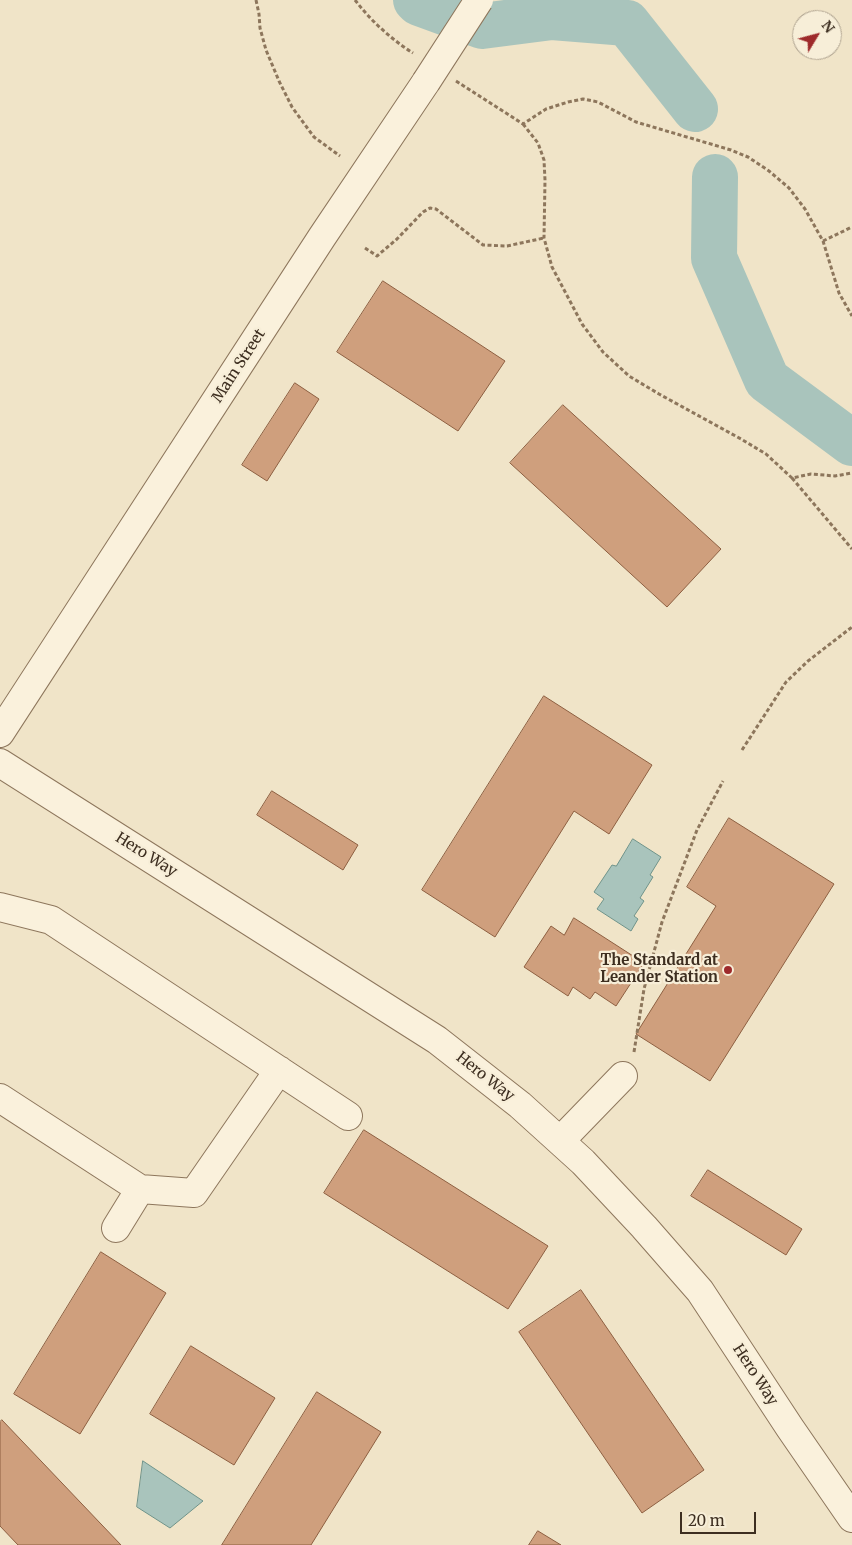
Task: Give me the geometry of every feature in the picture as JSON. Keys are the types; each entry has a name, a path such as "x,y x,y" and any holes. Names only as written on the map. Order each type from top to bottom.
{"street":[{"name":"Main Street","path":"0,733 322,237 479,0"},
{"name":"Hero Way","path":"0,763 437,1040 520,1105 583,1162 637,1219 700,1291 852,1518"},
{"path":"0,907 51,920 348,1116"},
{"path":"0,1098 140,1188 194,1193 279,1070"},
{"path":"560,1141 623,1076"},
{"path":"116,1228 140,1188"}],"path":[{"path":"256,0 260,28 266,50 292,107 314,137 340,156"},
{"path":"355,0 386,33 432,72 523,124 538,143 544,160 544,238 552,267 582,324 602,352 629,376 741,438 766,454 792,478 852,549"},
{"path":"523,124 546,110 583,99 598,102 636,122 732,150 748,157 770,171 790,188 805,209 823,241 838,293 852,316"},
{"path":"365,248 378,256 423,212 430,208 436,209 483,245 507,246 544,238"},
{"path":"823,241 852,227"},
{"path":"792,478 811,474 835,476 852,473"},
{"path":"742,750 786,682 808,660 852,626"},
{"path":"623,1076 632,1063 644,989 662,922 697,830 723,781"}],"water":[{"path":"633,839 661,857 650,875 653,877 640,898 644,901 634,916 638,919 631,931 597,909 604,899 594,892 612,865 616,866"},
{"path":"143,1461 203,1501 170,1528 137,1507"}],"building":[{"path":"383,281 505,361 458,431 337,352"},
{"path":"295,383 319,399 267,481 242,465"},
{"path":"563,405 721,549 667,607 510,463"},
{"path":"544,696 652,765 609,834 574,811 495,937 422,890"},
{"path":"272,791 358,845 343,870 257,815"},
{"name":"The Standard at Leander Station","path":"729,818 834,884 710,1081 636,1034 716,906 687,887"},
{"name":"The Standard at Leander Station","path":"574,918 644,963 616,1006 595,992 590,999 573,987 568,996 524,967 551,926 564,935"},
{"path":"364,1130 548,1246 508,1309 324,1193"},
{"path":"708,1170 802,1229 786,1255 691,1196"},
{"path":"101,1252 166,1293 80,1434 14,1394"},
{"path":"581,1290 704,1470 642,1513 519,1332"},
{"path":"191,1346 275,1398 234,1465 150,1414"},
{"path":"317,1392 381,1432 311,1545 222,1545"},
{"path":"2,1420 121,1545 18,1545 0,1526 0,1422"},
{"path":"538,1531 561,1545 529,1545"}],"waterway":[{"path":"416,0 419,3 482,26 552,17 627,23 695,109"},
{"path":"715,177 714,258 767,380 852,443"}],"place":[{"name":"The Standard at Leander Station","path":"728,970"}]}
